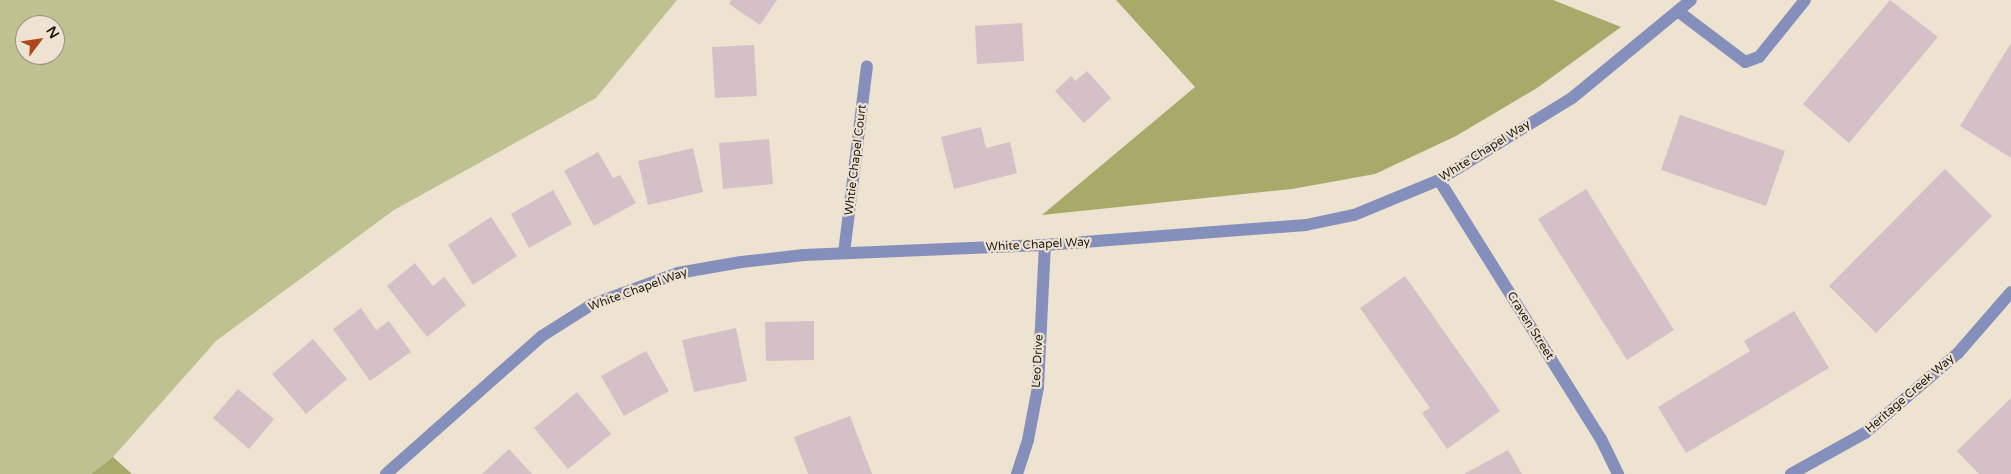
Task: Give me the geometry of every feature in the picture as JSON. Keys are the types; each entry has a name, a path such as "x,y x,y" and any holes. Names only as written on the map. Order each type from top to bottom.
{"street":[{"name":"White Chapel Way","path":"386,474 542,336 592,304 678,273 741,262 844,253 1045,245 1306,225 1354,215 1440,180 1572,98 1679,12 1690,0"},
{"path":"1679,12 1745,62 1759,57 1804,0"},
{"name":"Whtie Chapel Court","path":"844,253 867,66"},
{"name":"Craven Street","path":"1440,180 1601,439 1618,474"},
{"name":"Leo Drive","path":"1017,474 1028,440 1038,387 1045,245"},
{"name":"Heritage Creek Way","path":"1791,474 1865,433 1958,353 2011,292"}],"green space":[{"path":"0,0 677,0 596,98 394,210 216,341 113,457 91,474 0,474"},
{"path":"1116,0 1553,0 1621,27 1537,88 1456,136 1375,174 1292,189 1042,215 1195,87"},
{"path":"113,457 132,474 91,474"}],"building":[{"path":"731,0 777,0 760,25 729,4"},
{"path":"1890,0 1938,37 1849,143 1803,104"},
{"path":"1022,23 1024,61 977,64 975,26"},
{"path":"2011,43 2011,158 1960,126"},
{"path":"754,45 757,96 715,98 712,47"},
{"path":"1087,71 1111,98 1084,123 1055,91 1071,76 1075,81"},
{"path":"1680,115 1785,151 1766,206 1661,170"},
{"path":"981,127 986,148 1010,142 1017,173 954,189 941,137"},
{"path":"769,139 773,184 723,189 719,143"},
{"path":"693,148 703,192 648,205 638,161"},
{"path":"598,152 613,178 620,175 636,203 594,226 564,171"},
{"path":"1945,169 1992,216 1876,333 1829,286"},
{"path":"1586,189 1674,330 1627,360 1538,219"},
{"path":"553,190 572,224 529,248 511,214"},
{"path":"491,217 517,256 473,285 448,245"},
{"path":"415,263 433,286 444,277 466,305 427,337 387,286"},
{"path":"1405,276 1500,411 1447,449 1422,413 1430,408 1360,308"},
{"path":"361,308 376,330 389,321 411,352 370,381 333,329"},
{"path":"1794,311 1829,368 1686,453 1658,407 1750,351 1744,341"},
{"path":"814,321 814,360 766,361 765,322"},
{"path":"736,328 747,381 694,392 682,340"},
{"path":"313,339 347,379 306,414 272,374"},
{"path":"646,351 669,391 624,416 601,376"},
{"path":"238,389 274,419 249,449 213,418"},
{"path":"577,392 611,434 568,469 534,428"},
{"path":"2011,398 2011,474 1979,474 1957,451"},
{"path":"850,416 872,474 808,474 794,437"},
{"path":"509,449 532,474 482,474"},
{"path":"1508,450 1522,474 1464,474"}]}
